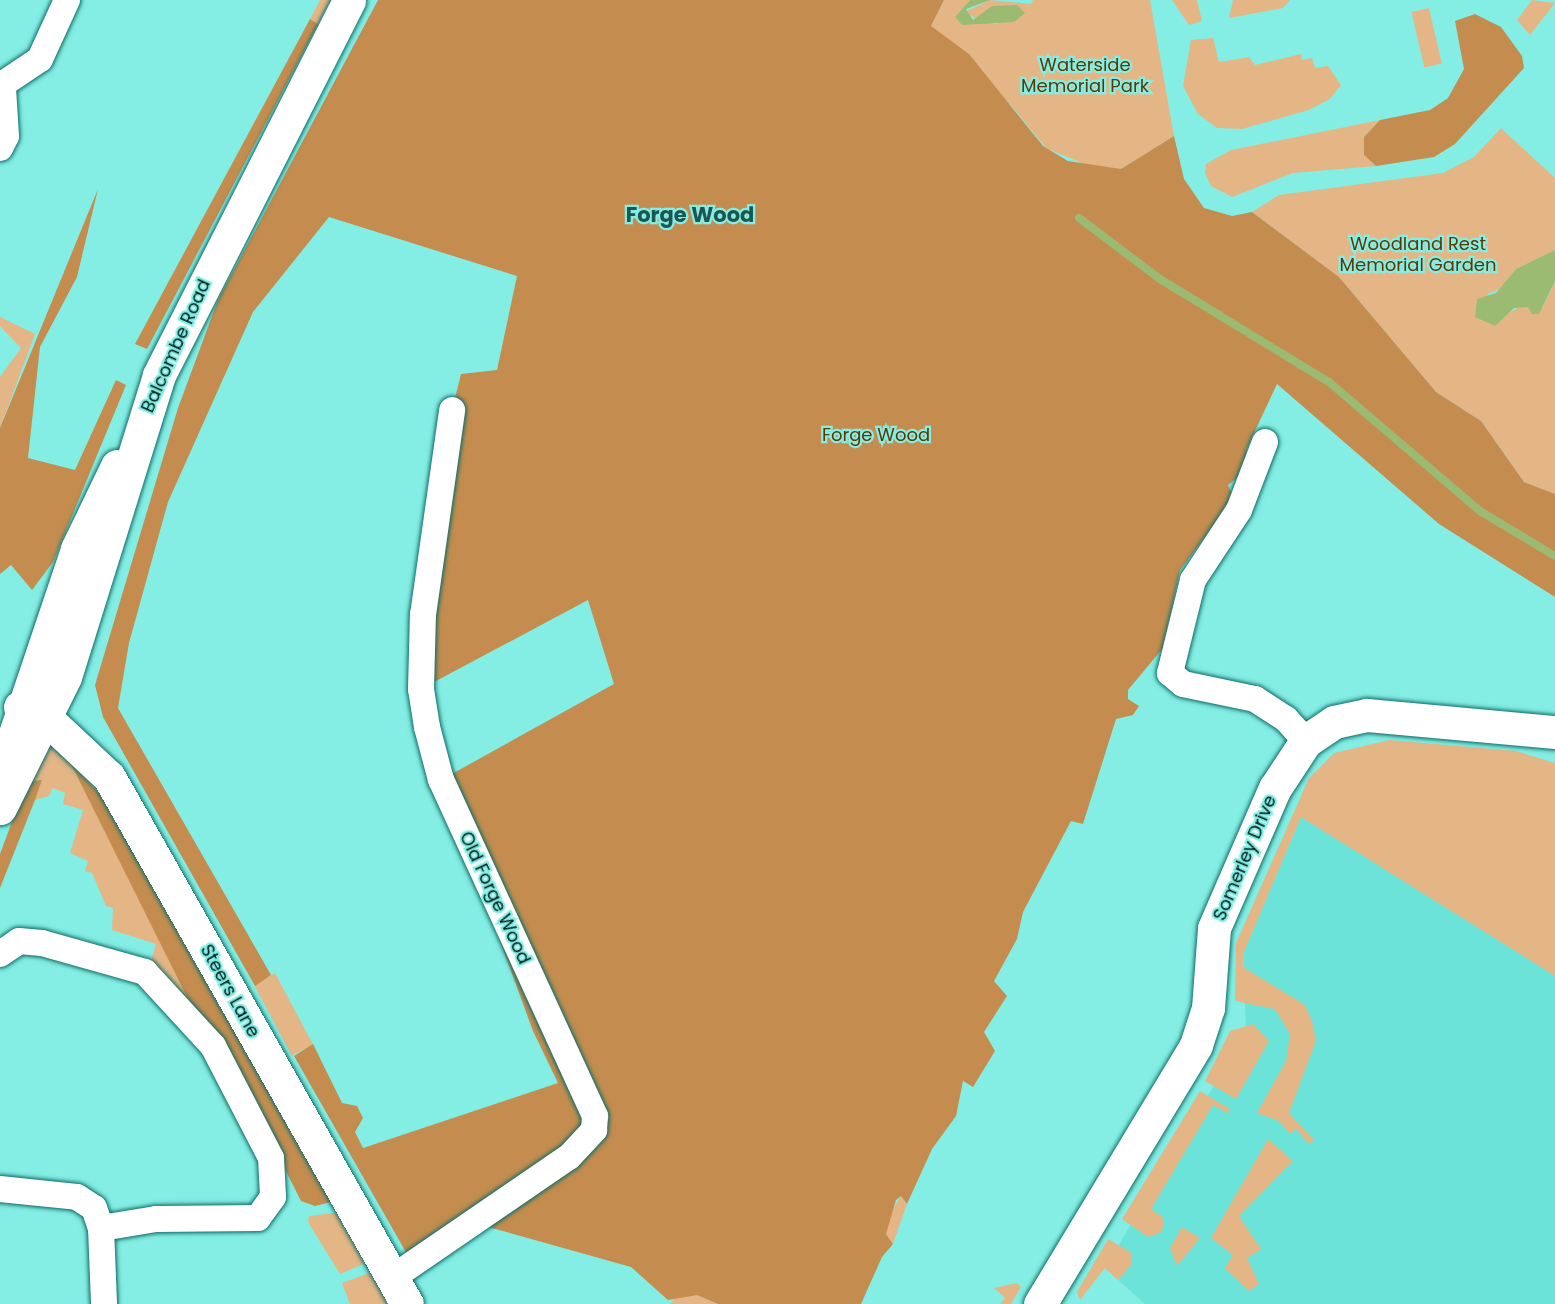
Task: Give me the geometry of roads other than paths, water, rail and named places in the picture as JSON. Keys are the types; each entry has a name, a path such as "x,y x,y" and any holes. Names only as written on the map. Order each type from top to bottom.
{"street":[{"path":"0,148 6,136 2,87 40,59 67,0"},
{"name":"Balcombe Road","path":"0,808 38,703 106,559 146,411 211,266 349,0"},
{"name":"Old Forge Wood","path":"400,1291 568,1156 594,1130 590,1100 455,811 427,727 423,615 452,410"},
{"path":"1265,442 1239,510 1195,573 1170,673 1183,684 1254,699 1286,719 1306,741"},
{"path":"0,778 38,703"},
{"name":"Steers Lane","path":"38,703 109,777 400,1291"},
{"name":"Somerley Drive","path":"1040,1304 1196,1045 1208,1008 1214,928 1275,788 1306,741 1334,722 1367,715 1555,732"},
{"path":"0,954 19,941 42,943 145,972 216,1051 271,1158 273,1197 258,1218 156,1219 101,1228"},
{"path":"0,1189 87,1201 101,1228 104,1304"}],"waterway":[{"path":"1079,218 1160,279 1329,382 1480,511 1555,556"}],"district":[{"name":"Forge Wood","path":"690,215"}],"park label":[{"name":"Waterside Memorial Park","path":"1085,76"},
{"name":"Woodland Rest Memorial Garden","path":"1418,255"}]}
